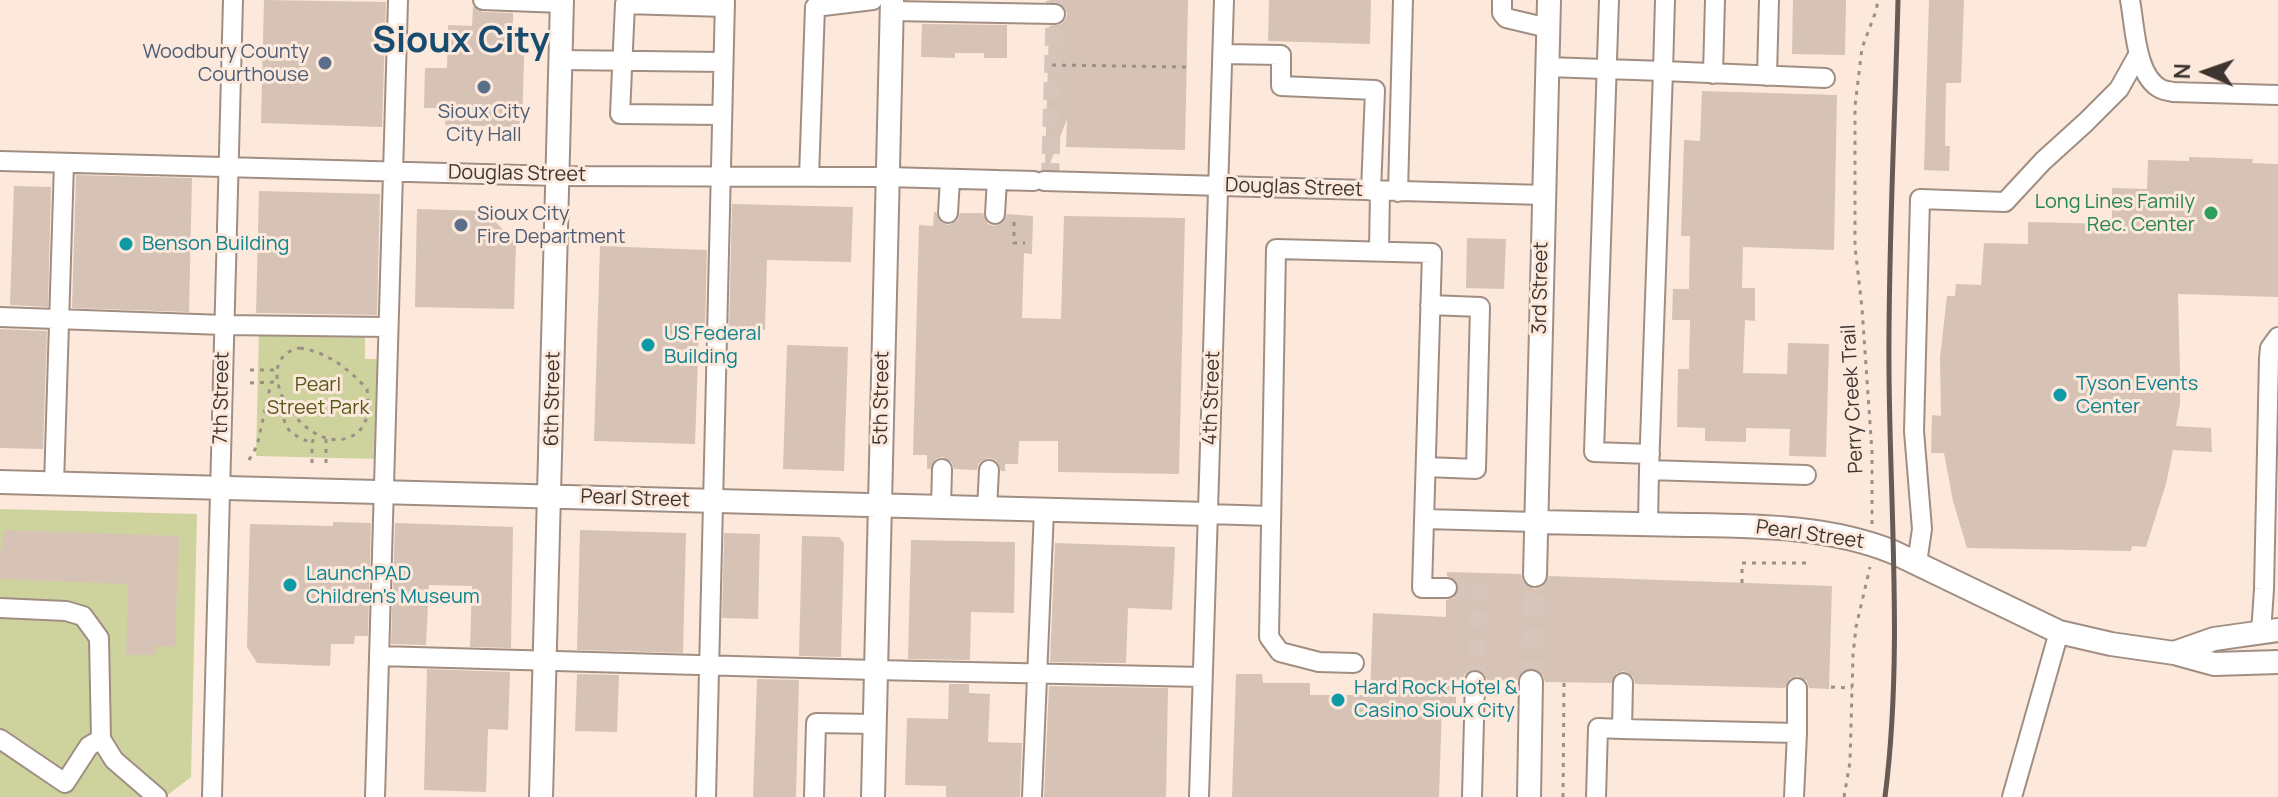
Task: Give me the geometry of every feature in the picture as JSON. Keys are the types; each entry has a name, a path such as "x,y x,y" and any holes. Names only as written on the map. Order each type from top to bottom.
{"main road":[{"name":"3rd Street","path":"1535,575 1549,0"},
{"name":"6th Street","path":"541,797 562,1"},
{"name":"5th Street","path":"873,797 887,177 886,4"},
{"name":"Pearl Street","path":"0,482 1208,514"},
{"name":"Pearl Street","path":"1536,522 1763,526 1831,534 1876,545 2059,632 2111,644 2174,653 2214,664 2278,662"},
{"name":"Pearl Street","path":"2174,653 2214,639 2269,632"},
{"path":"1529,797 1531,682"}],"street":[{"name":"7th Street","path":"212,797 233,0"},
{"path":"375,797 398,0"},
{"path":"483,0 562,1"},
{"name":"4th Street","path":"1199,797 1224,0"},
{"path":"1379,251 1403,0"},
{"path":"1502,0 1502,13 1506,18 1548,28"},
{"path":"1609,0 1594,452 1650,462 1806,475"},
{"path":"1648,524 1665,0"},
{"path":"1713,74 1715,0"},
{"path":"1767,76 1769,0"},
{"path":"2130,0 2138,55 2148,76 2159,89 2278,95"},
{"path":"706,797 725,4 625,4 620,114 722,115"},
{"path":"809,177 815,7 886,4 1055,14"},
{"path":"1223,54 1281,55 1281,86 1375,90 1383,192"},
{"path":"1917,563 1922,529 1914,431 1920,199 2005,202 2119,89 2138,55"},
{"path":"561,60 723,62"},
{"path":"1547,67 1825,78"},
{"name":"Douglas Street","path":"0,161 558,176 887,177 1544,195"},
{"path":"54,484 64,163"},
{"path":"948,213 950,179"},
{"path":"995,214 997,180"},
{"path":"1354,663 1319,662 1280,652 1269,637 1276,249 1432,253 1422,588 1447,588"},
{"path":"1426,467 1476,469 1480,307 1430,305"},
{"path":"0,317 388,327"},
{"path":"2269,632 2264,589 2269,358 2270,348 2278,337"},
{"path":"941,507 942,469"},
{"path":"987,509 989,470"},
{"path":"1032,797 1044,510"},
{"name":"Pearl Street","path":"1208,514 1271,516"},
{"name":"Pearl Street","path":"1425,519 1536,522"},
{"path":"0,608 66,611 83,616 99,638 101,739 114,760 157,797"},
{"path":"2012,797 2059,632"},
{"path":"379,656 1202,677"},
{"path":"1472,797 1475,681"},
{"path":"1622,729 1623,683"},
{"path":"1794,797 1797,688"},
{"path":"814,797 816,723 874,724"},
{"path":"1596,797 1598,728 1797,733"},
{"path":"0,739 65,783 89,746 101,739"}],"path":[{"name":"Perry Creek Trail","path":"1844,797 1850,762 1856,627 1876,545 1872,522 1872,452 1862,308 1855,247 1855,106 1862,48 1878,0"},
{"path":"1052,65 1187,67"},
{"path":"1014,222 1014,243 1025,243"},
{"path":"292,350 309,350 345,367 367,389 366,423 361,431 342,440 315,435 299,421 276,382 280,361 292,350"},
{"path":"250,370 276,370"},
{"path":"250,383 276,382"},
{"path":"249,460 257,446 271,383"},
{"path":"284,399 282,415 285,426 293,436 312,443"},
{"path":"312,463 315,435"},
{"path":"326,439 326,464"},
{"path":"1742,557 1742,583"},
{"path":"1742,563 1811,563"},
{"path":"1563,797 1564,682"},
{"path":"1831,687 1852,688"}],"green space":[{"name":"Pearl Street Park","path":"259,331 365,334 365,359 382,359 379,459 256,456"},
{"path":"0,509 197,514 191,777 165,797 0,797"}],"building":[{"name":"Woodbury County Courthouse","path":"264,0 386,2 382,127 261,123"},
{"path":"1049,0 1188,0 1185,150 1066,147 1067,119 1048,169 1045,169 1049,26 1061,24 1067,13 1062,4"},
{"path":"1269,0 1371,0 1370,44 1268,41"},
{"path":"1793,0 1846,0 1845,55 1792,54"},
{"path":"1929,0 1964,0 1961,83 1946,83 1945,146 1950,146 1949,171 1924,170"},
{"path":"473,6 483,12 513,13 513,27 525,27 522,127 445,125 446,108 424,108 425,68 447,68 448,25 472,26"},
{"path":"922,24 1007,25 1007,58 984,58 984,53 955,53 955,58 921,57"},
{"path":"1702,91 1837,95 1834,250 1743,247 1742,288 1755,288 1755,321 1745,320 1743,373 1787,374 1788,343 1829,344 1826,457 1789,456 1790,429 1746,428 1746,442 1705,441 1705,428 1677,427 1678,369 1689,369 1690,320 1672,320 1673,289 1689,289 1690,236 1681,236 1684,140 1700,141"},
{"name":"Tyson Events Center","path":"2189,157 2253,159 2252,163 2278,164 2278,297 2178,294 2180,403 2176,426 2211,428 2212,452 2173,450 2146,547 2132,546 2131,551 1967,548 1953,501 1944,453 1931,453 1932,415 1941,416 1940,358 1947,296 1955,296 1956,284 1981,285 1984,243 2028,244 2028,222 2112,224 2112,188 2147,189 2148,160 2189,161"},
{"name":"Benson Building","path":"76,175 192,178 189,312 72,308"},
{"path":"14,186 51,187 48,307 10,305"},
{"path":"259,191 380,194 377,315 256,313"},
{"path":"732,204 853,207 851,262 767,260 765,330 729,329"},
{"path":"417,209 485,211 516,243 514,309 415,307"},
{"path":"934,212 941,222 948,225 958,220 960,213 983,213 988,224 995,226 1004,221 1007,214 1033,216 1032,254 1024,253 1022,318 1061,319 1064,216 1185,218 1179,474 1058,472 1058,441 1019,441 1018,464 1005,464 1005,471 1001,471 996,460 989,458 979,463 977,470 954,469 952,463 943,457 936,459 927,469 927,455 913,455 919,225 933,226"},
{"path":"1467,238 1506,239 1504,289 1466,288"},
{"name":"US Federal Building","path":"600,246 707,250 705,329 699,328 695,444 594,441"},
{"path":"0,329 47,331 43,449 0,448"},
{"path":"787,345 848,347 844,471 783,469"},
{"name":"LaunchPAD Children's Museum","path":"333,522 371,523 368,636 355,636 354,644 331,644 330,666 257,663 247,647 250,524 333,526"},
{"path":"395,523 513,527 511,648 470,647 472,586 429,585 426,645 391,644"},
{"path":"3,530 179,536 175,647 156,646 156,655 126,655 128,584 0,579"},
{"path":"580,530 686,533 683,653 577,650"},
{"path":"724,533 760,534 758,619 722,618"},
{"path":"802,536 839,537 844,543 841,657 799,656"},
{"path":"911,540 1015,542 1014,613 971,612 970,660 908,659"},
{"path":"1055,543 1175,547 1172,610 1128,608 1126,663 1050,662"},
{"path":"1447,572 1521,574 1523,582 1534,589 1542,587 1549,576 1832,586 1829,689 1809,688 1807,681 1798,676 1790,678 1785,688 1635,684 1633,677 1624,671 1617,673 1611,683 1545,682 1543,675 1532,668 1524,670 1517,681 1487,680 1482,671 1475,669 1465,674 1463,680 1456,680 1456,705 1442,705 1439,797 1232,797 1236,674 1262,674 1263,683 1310,683 1310,695 1370,695 1373,613 1446,617 1446,600 1454,598 1459,589 1457,581 1447,576"},
{"path":"427,669 510,672 508,730 488,729 486,792 424,790"},
{"path":"577,674 619,675 617,732 575,731"},
{"path":"757,679 799,680 796,797 753,797"},
{"path":"949,684 969,684 969,693 990,694 988,742 1022,743 1020,797 946,797 946,786 905,785 907,718 948,719"},
{"path":"1049,686 1168,688 1166,797 1044,797"}],"tunnel":[{"path":"1050,181 1055,0"},
{"path":"1531,682 1535,575"},
{"path":"1447,588 1479,589 1475,681"}],"railway":[{"path":"1885,797 1894,638 1889,325 1898,0"}],"place":[{"name":"Woodbury County Courthouse","path":"325,63"},
{"name":"Sioux City City Hall","path":"484,87"},
{"name":"Long Lines Family Rec. Center","path":"2211,213"},
{"name":"Sioux City Fire Department","path":"461,225"},
{"name":"Benson Building","path":"126,244"},
{"name":"US Federal Building","path":"648,345"},
{"name":"Tyson Events Center","path":"2060,395"},
{"name":"LaunchPAD Children's Museum","path":"290,585"},
{"name":"Hard Rock Hotel & Casino Sioux City","path":"1338,700"}],"district":[{"name":"Sioux City","path":"461,42"}]}
